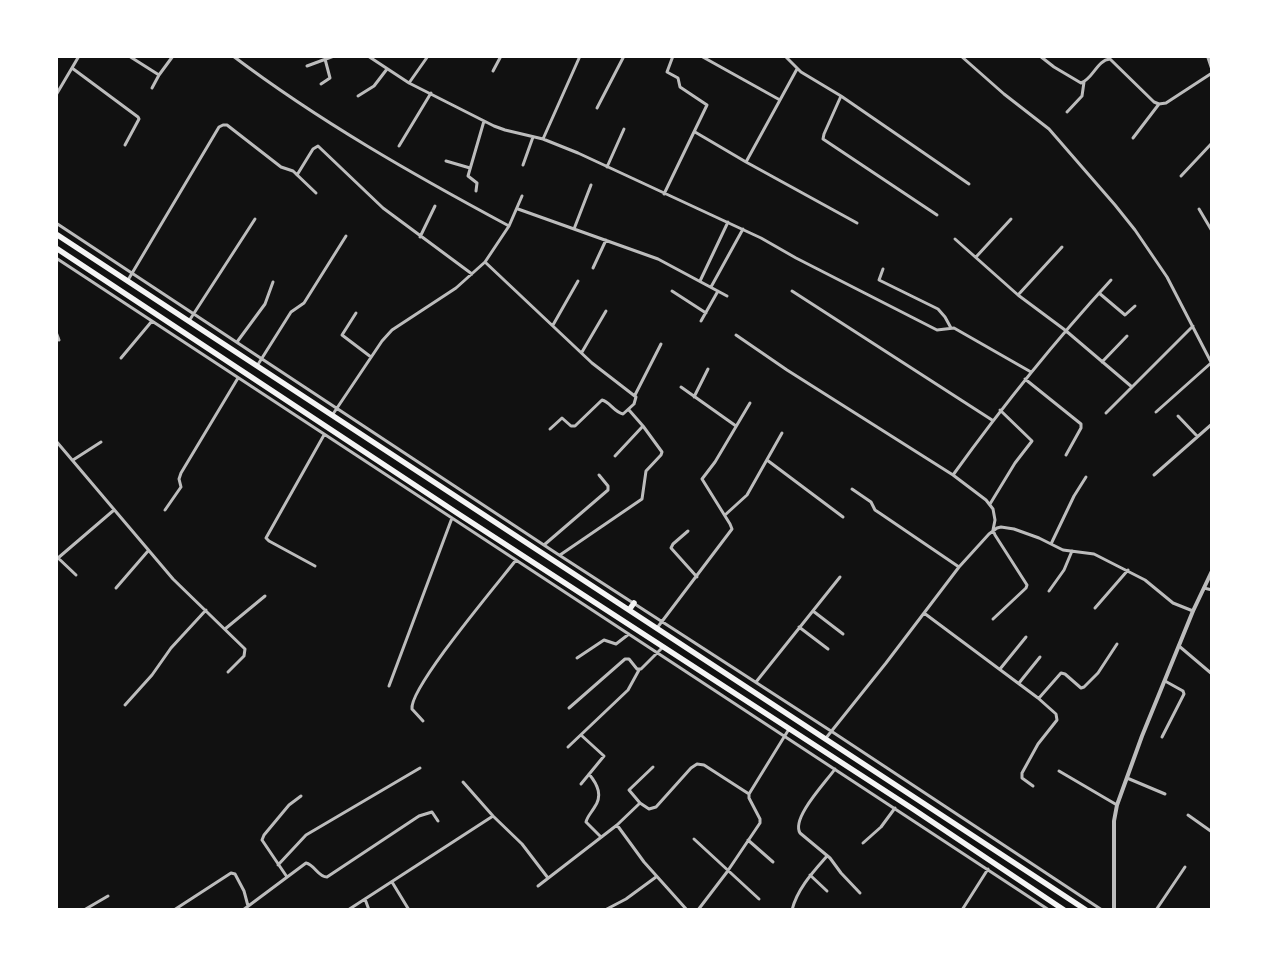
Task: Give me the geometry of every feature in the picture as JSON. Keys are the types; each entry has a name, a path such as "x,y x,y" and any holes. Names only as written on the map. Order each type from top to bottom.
{"highway":[{"path":"56,234 1086,910"},
{"path":"56,248 913,809 1064,910"},
{"path":"515,550 522,540"},
{"path":"629,610 634,603"},
{"path":"1008,858 1014,851"}],"street":[{"path":"56,94 79,56"},
{"path":"129,56 159,74"},
{"path":"152,88 159,74 173,56"},
{"path":"233,56 332,124 436,187 509,226"},
{"path":"307,66 334,56"},
{"path":"368,56 409,82 484,121 505,130 543,139 607,167 728,222 937,330 941,331 951,328"},
{"path":"409,82 428,56"},
{"path":"493,71 501,56"},
{"path":"543,139 580,56"},
{"path":"597,108 624,56"},
{"path":"664,194 696,132 707,104 680,87 678,78 667,72 673,56"},
{"path":"701,56 780,100"},
{"path":"785,56 796,69 841,96 969,184"},
{"path":"961,56 1004,94 1049,129 1115,205 1159,265 1193,326 1212,364 1156,412"},
{"path":"1040,56 1074,80 1084,82"},
{"path":"1208,56 1212,68"},
{"path":"320,84 330,78 326,59"},
{"path":"1067,112 1082,96 1084,82 1104,60 1110,59 1154,102 1159,104 1166,103 1212,73"},
{"path":"72,68 138,117 138,124 125,145"},
{"path":"358,96 374,86 387,69"},
{"path":"746,162 796,69"},
{"path":"399,146 430,93"},
{"path":"841,96 822,138 936,215"},
{"path":"1133,138 1159,104"},
{"path":"476,190 477,183 469,178 470,168 484,121"},
{"path":"128,280 219,127 223,125 227,125 281,167 297,174 316,193"},
{"path":"607,167 624,129"},
{"path":"696,132 746,162 857,222"},
{"path":"523,166 533,137"},
{"path":"1181,176 1212,143"},
{"path":"297,174 313,149 318,146 374,200 420,237 472,274"},
{"path":"446,161 470,168"},
{"path":"574,229 591,185"},
{"path":"332,415 371,357 392,330 444,297 485,262 509,226 522,196"},
{"path":"420,237 435,206"},
{"path":"518,209 658,259 727,296"},
{"path":"1199,209 1212,231"},
{"path":"976,257 1011,218"},
{"path":"189,321 255,219"},
{"path":"700,281 728,222"},
{"path":"56,223 1102,910"},
{"path":"711,287 743,230"},
{"path":"257,366 290,312 304,303 346,236"},
{"path":"955,239 1018,295 1066,330 1132,387"},
{"path":"593,268 606,240"},
{"path":"1018,295 1062,247"},
{"path":"56,258 1049,910"},
{"path":"485,262 597,367 635,395"},
{"path":"883,269 879,280 938,309 945,316 951,328 1031,372"},
{"path":"952,476 992,420 1025,379 1111,280"},
{"path":"553,325 578,281"},
{"path":"237,342 265,304 273,282"},
{"path":"701,321 718,291"},
{"path":"792,291 992,420"},
{"path":"672,292 706,313"},
{"path":"1099,293 1125,314 1135,306"},
{"path":"582,352 606,311"},
{"path":"356,313 342,336 371,357"},
{"path":"121,358 152,321"},
{"path":"1106,413 1193,326"},
{"path":"56,332 59,340"},
{"path":"736,335 952,476 990,504 994,513 993,530 1027,585 993,619"},
{"path":"1102,362 1127,336"},
{"path":"550,429 563,418 571,426 575,426 602,400 621,414 629,410 636,401 635,395 661,344"},
{"path":"694,397 708,369"},
{"path":"164,510 181,487 179,479 181,473 238,378"},
{"path":"1025,379 1081,424 1081,428 1066,455"},
{"path":"680,387 736,426"},
{"path":"657,628 732,530 702,479 715,462 750,403"},
{"path":"560,555 642,499 646,471 662,452 644,426 629,410"},
{"path":"990,504 1014,463 1032,441 1000,410"},
{"path":"1178,416 1197,436"},
{"path":"1154,475 1212,424"},
{"path":"615,456 644,426"},
{"path":"724,515 745,498 782,433"},
{"path":"315,566 268,541 266,538 324,435"},
{"path":"56,441 173,579 244,648 246,652 244,656 228,672"},
{"path":"73,460 101,442"},
{"path":"767,460 843,517"},
{"path":"544,545 607,491 608,486 599,475"},
{"path":"1050,544 1074,496 1086,477"},
{"path":"852,489 871,502 881,514 959,567"},
{"path":"76,574 57,557 114,510"},
{"path":"388,686 452,518"},
{"path":"826,738 959,567 993,530 1001,527 1014,529 1063,550 1094,554 1128,570 1145,580 1174,603 1193,611"},
{"path":"688,531 671,548 697,576"},
{"path":"116,588 148,551"},
{"path":"1049,591 1064,570 1072,551"},
{"path":"423,721 412,708 413,699 436,662 516,560"},
{"path":"1095,608 1128,570"},
{"path":"1114,910 1114,821 1117,805 1164,681 1212,571"},
{"path":"756,682 840,578"},
{"path":"1204,588 1212,590"},
{"path":"225,629 265,596"},
{"path":"125,705 152,676 171,648 206,610"},
{"path":"813,611 843,634"},
{"path":"924,613 1054,710 1057,717 1038,744 1022,773 1022,778 1033,786"},
{"path":"800,627 828,650"},
{"path":"577,658 604,640 616,644 629,634"},
{"path":"1000,669 1026,637"},
{"path":"1039,698 1061,673 1065,674 1081,688 1084,687 1098,672 1117,644"},
{"path":"1179,646 1212,674"},
{"path":"568,747 628,690 639,670 646,666 663,647"},
{"path":"1019,683 1040,657"},
{"path":"570,708 625,658 629,659 639,670"},
{"path":"1162,737 1184,694 1183,691 1164,681"},
{"path":"749,794 790,729"},
{"path":"581,735 604,756 581,784"},
{"path":"653,767 629,789 630,793 648,809 654,809 687,772 697,764 704,765 749,794 760,821 727,872 698,910"},
{"path":"278,865 306,835 420,768"},
{"path":"835,769 806,807 798,829 800,833 827,856 860,893"},
{"path":"1059,770 1117,805"},
{"path":"590,774 597,785 599,795 596,805 586,819 586,822 601,837"},
{"path":"1127,778 1164,794"},
{"path":"463,782 493,816 522,844 548,878"},
{"path":"287,877 263,843 262,837 289,805 301,796"},
{"path":"538,886 617,825 640,803"},
{"path":"863,844 881,827 895,808"},
{"path":"243,910 308,863 322,876 327,877 419,816 432,812 438,821"},
{"path":"1188,815 1212,832"},
{"path":"348,910 493,816"},
{"path":"617,825 640,858 687,910"},
{"path":"694,840 727,872 759,899"},
{"path":"748,840 773,862"},
{"path":"792,910 794,900 810,875 827,856"},
{"path":"1156,910 1185,866"},
{"path":"962,910 988,869"},
{"path":"174,910 231,873 234,874 242,888 248,906"},
{"path":"810,875 827,891"},
{"path":"605,910 618,904 656,877"},
{"path":"392,882 409,910"},
{"path":"84,910 108,896"},
{"path":"365,899 369,910"}]}
